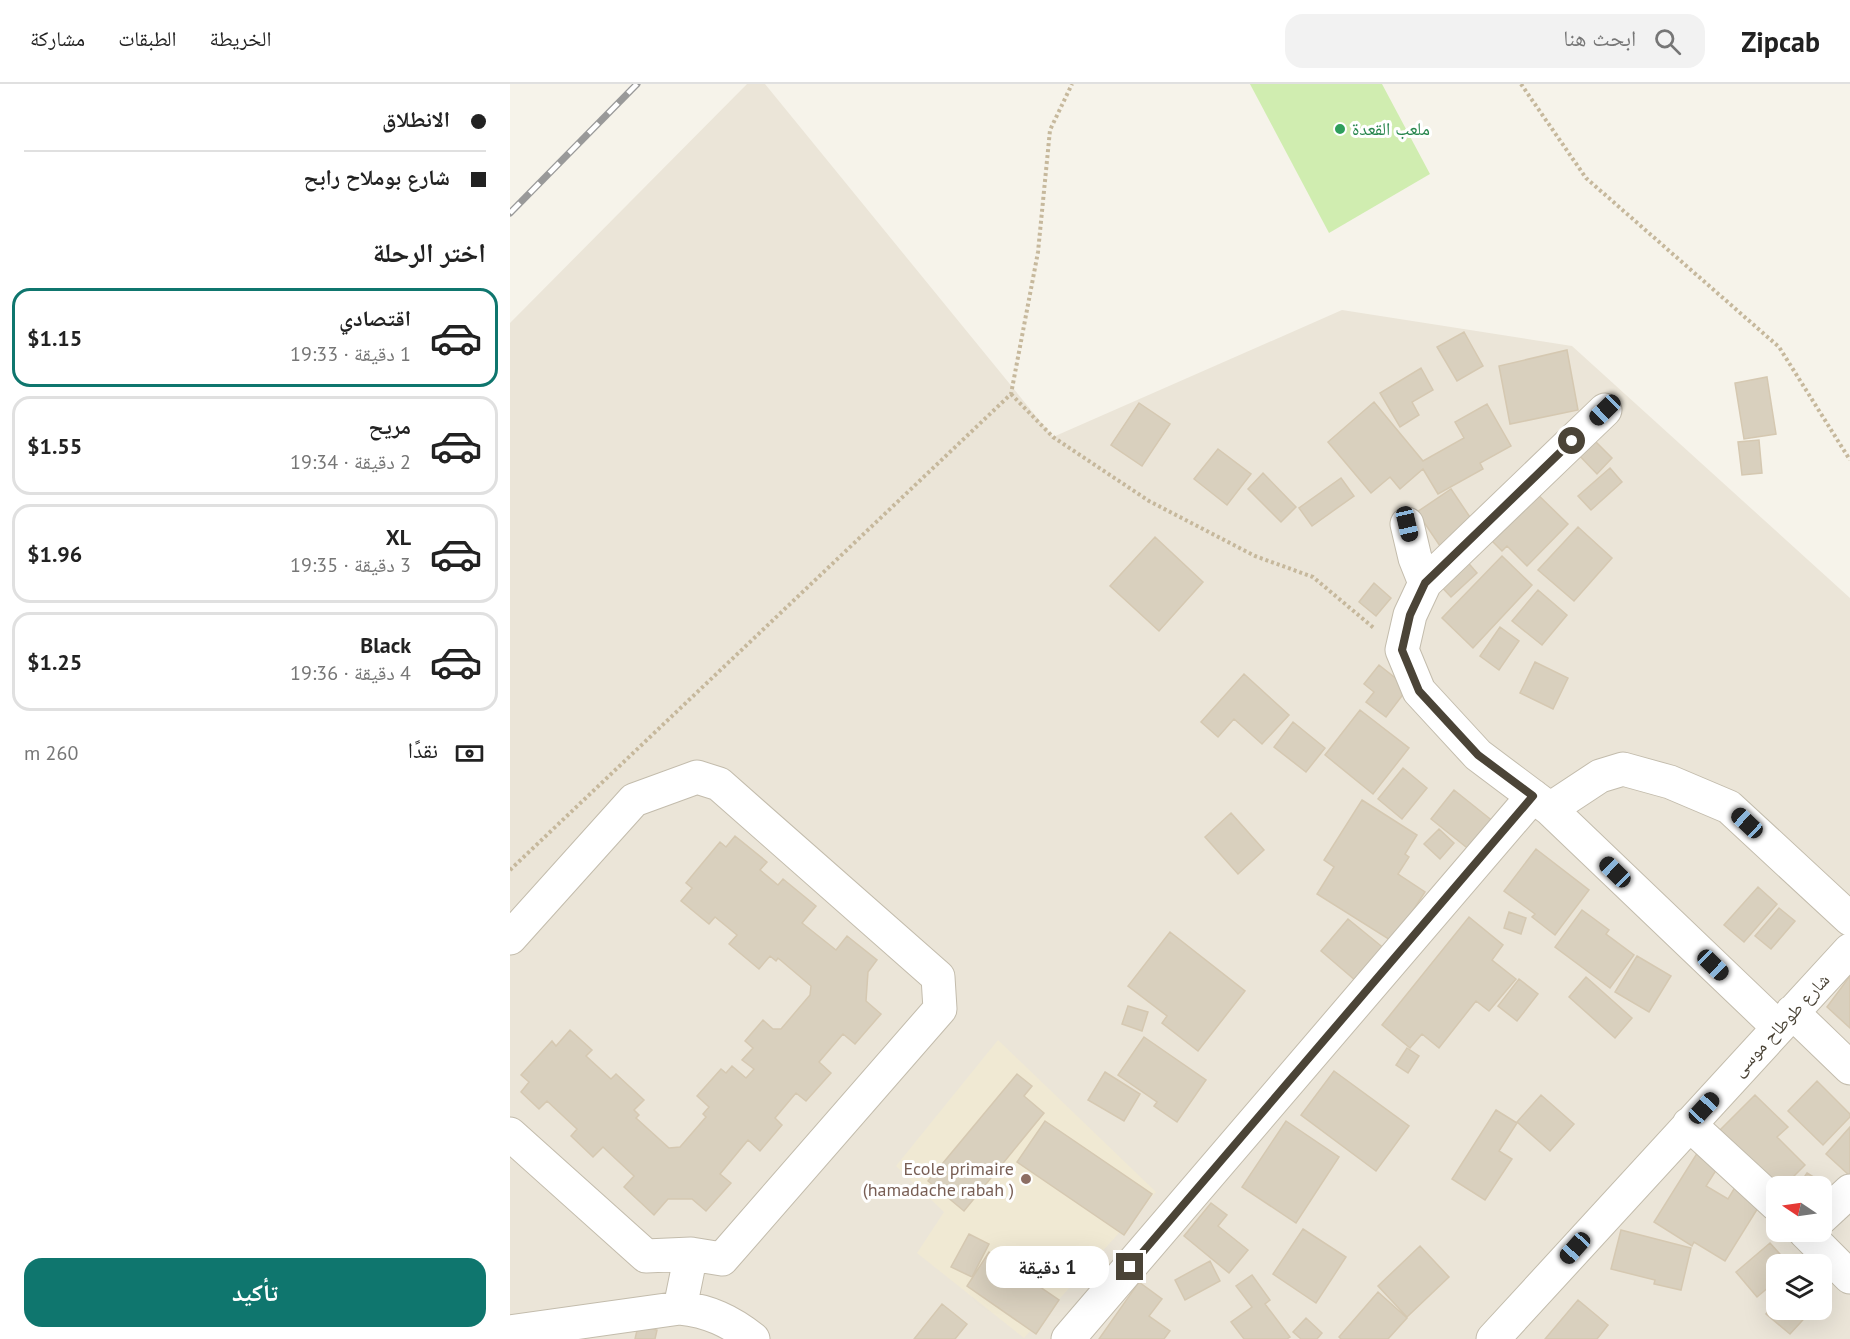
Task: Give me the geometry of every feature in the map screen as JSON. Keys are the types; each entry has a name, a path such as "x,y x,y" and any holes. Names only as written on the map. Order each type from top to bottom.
{"street":[{"path":"1605,410 1425,583 1410,615 1402,650 1419,691 1478,755 1541,802 1785,1020 1850,1068"},
{"path":"1407,524 1415,558 1425,583"},
{"path":"1068,1339 1541,802 1600,776 1623,770 1670,782 1729,807 1850,919"},
{"path":"510,938 634,800 698,777 719,784 938,977 940,1009 723,1259 691,1254 646,1256 510,1134"},
{"name":"شارع طوطاح موسى","path":"1493,1339 1850,950"},
{"path":"1689,1124 1766,1195"},
{"path":"1832,1208 1850,1191"},
{"path":"1815,1242 1850,1277"},
{"path":"680,1308 691,1254"},
{"path":"510,1332 680,1308 700,1310 721,1317 753,1339"}],"path":[{"path":"510,870 1011,394 1038,252 1050,130 1072,84"},
{"path":"1521,84 1586,178 1779,347 1850,460"},
{"path":"1011,394 1053,437 1149,501 1254,556 1313,577 1402,650"}],"shaded area":[{"path":"747,84 765,84 1053,437 1342,310 1572,346 1850,598 1850,1339 510,1339 510,323"},
{"name":"Ecole primaire (hamadache rabah )","path":"998,1040 1156,1192 1024,1338 917,1253 944,1212 896,1166"}],"green space":[{"name":"ملعب القعدة","path":"1250,84 1382,84 1430,174 1329,233"}],"building":[{"path":"1464,332 1483,366 1457,381 1437,347"},
{"path":"1567,350 1578,410 1510,424 1499,366"},
{"path":"1421,368 1433,390 1412,402 1419,415 1400,427 1380,393"},
{"path":"1767,377 1776,434 1744,439 1735,383"},
{"path":"1374,402 1423,461 1464,438 1455,422 1487,404 1511,446 1480,463 1483,469 1438,494 1423,469 1400,489 1390,477 1371,493 1328,442"},
{"path":"1139,403 1170,424 1142,466 1111,445"},
{"path":"1590,436 1612,458 1597,474 1575,451"},
{"path":"1759,440 1762,473 1742,475 1738,442"},
{"path":"1218,449 1251,474 1227,505 1194,479"},
{"path":"1610,468 1622,482 1591,510 1578,496"},
{"path":"1263,473 1296,507 1281,522 1248,489"},
{"path":"1341,478 1354,496 1312,526 1299,508"},
{"path":"1530,487 1568,524 1527,566 1507,546 1502,551 1484,533"},
{"path":"1451,489 1476,526 1442,549 1417,512"},
{"path":"1578,527 1612,558 1574,601 1538,570"},
{"path":"1155,537 1203,582 1159,631 1110,586"},
{"path":"1502,556 1532,585 1473,648 1442,618"},
{"path":"1464,558 1477,573 1451,597 1437,582"},
{"path":"1374,583 1391,598 1376,616 1359,602"},
{"path":"1538,590 1567,615 1542,645 1512,621"},
{"path":"1500,627 1519,641 1499,670 1480,656"},
{"path":"1535,662 1568,678 1553,709 1520,693"},
{"path":"1379,665 1408,688 1386,717 1366,702 1374,692 1364,684"},
{"path":"1244,674 1289,715 1262,744 1234,719 1218,737 1201,722"},
{"path":"1360,710 1409,748 1373,794 1325,755"},
{"path":"1293,722 1325,748 1306,772 1274,747"},
{"path":"1403,768 1427,788 1402,819 1378,799"},
{"path":"1454,790 1494,822 1471,851 1431,819"},
{"path":"1362,800 1417,835 1405,854 1409,857 1398,874 1425,892 1410,915 1398,945 1317,894 1334,867 1324,860"},
{"path":"1231,813 1264,850 1238,874 1205,837"},
{"path":"1439,829 1454,843 1440,859 1424,844"},
{"path":"735,836 767,862 760,870 778,885 783,879 816,906 802,923 836,950 847,936 877,960 868,972 866,1001 881,1014 855,1044 843,1034 819,1062 831,1073 806,1101 796,1093 775,1118 782,1125 760,1151 748,1140 720,1174 731,1183 706,1211 692,1199 668,1199 654,1215 624,1187 634,1176 603,1147 593,1157 571,1136 577,1129 547,1101 539,1109 521,1092 529,1082 521,1075 552,1041 556,1046 570,1030 592,1050 586,1056 611,1079 616,1074 644,1100 634,1110 639,1115 636,1118 669,1148 680,1147 706,1117 703,1114 709,1107 697,1096 721,1069 726,1073 732,1066 746,1078 754,1069 742,1060 753,1048 745,1041 763,1020 773,1029 781,1029 810,995 811,986 778,958 776,961 770,956 759,969 729,944 737,935 715,917 709,924 681,901 692,888 686,883 720,842 726,847"},
{"path":"1536,849 1589,890 1555,935 1532,917 1535,914 1504,891"},
{"path":"1758,887 1777,904 1744,942 1724,925"},
{"path":"1779,908 1795,921 1771,949 1755,936"},
{"path":"1582,910 1609,930 1606,934 1634,955 1610,988 1555,947"},
{"path":"1509,912 1526,918 1521,934 1504,928"},
{"path":"1469,917 1503,945 1492,960 1516,979 1489,1011 1476,1001 1439,1048 1422,1034 1410,1048 1382,1025"},
{"path":"1348,919 1391,954 1363,987 1321,951"},
{"path":"1170,932 1245,991 1198,1051 1162,1023 1167,1016 1128,986"},
{"path":"1637,956 1671,976 1649,1012 1615,992"},
{"path":"1850,976 1850,1028 1827,1007"},
{"path":"1586,977 1632,1018 1615,1038 1569,997"},
{"path":"1519,979 1538,994 1517,1021 1498,1006"},
{"path":"1128,1006 1148,1012 1142,1031 1122,1024"},
{"path":"1144,1037 1206,1080 1177,1122 1154,1106 1157,1102 1118,1075"},
{"path":"1407,1048 1419,1056 1408,1073 1396,1065"},
{"path":"1334,1071 1409,1126 1376,1171 1301,1115"},
{"path":"1105,1072 1140,1094 1124,1121 1088,1100"},
{"path":"1017,1074 1032,1086 1024,1096 1044,1113 964,1211 928,1181"},
{"path":"1817,1081 1850,1114 1850,1117 1823,1145 1788,1111"},
{"path":"1541,1095 1574,1124 1550,1151 1517,1122"},
{"path":"1755,1095 1788,1127 1777,1137 1805,1165 1794,1176 1766,1177 1718,1132"},
{"path":"1496,1110 1517,1123 1499,1151 1512,1159 1485,1200 1452,1179"},
{"path":"1045,1121 1152,1194 1124,1235 1017,1162"},
{"path":"1286,1121 1339,1157 1296,1223 1242,1187"},
{"path":"1850,1127 1850,1176 1826,1154"},
{"path":"1701,1147 1722,1161 1706,1186 1728,1199 1740,1179 1766,1195 1725,1261 1694,1242 1692,1246 1654,1222"},
{"path":"1211,1203 1227,1215 1218,1226 1248,1250 1229,1273 1184,1236"},
{"path":"1303,1229 1346,1257 1316,1303 1273,1274"},
{"path":"1621,1230 1691,1248 1681,1290 1654,1284 1655,1280 1611,1269"},
{"path":"969,1234 989,1244 972,1277 951,1267"},
{"path":"1770,1243 1780,1254 1766,1254 1766,1289 1757,1297 1736,1272"},
{"path":"1420,1246 1449,1277 1407,1317 1378,1286"},
{"path":"989,1252 1059,1300 1036,1334 967,1286"},
{"path":"1210,1261 1220,1281 1185,1300 1175,1280"},
{"path":"1252,1275 1270,1300 1265,1304 1290,1337 1287,1339 1244,1339 1231,1322 1252,1307 1236,1286"},
{"path":"1139,1282 1162,1299 1149,1316 1170,1331 1164,1339 1099,1339"},
{"path":"1378,1292 1407,1318 1388,1339 1341,1339 1339,1337"},
{"path":"1578,1300 1608,1325 1597,1339 1545,1339"},
{"path":"942,1304 967,1324 955,1339 914,1339"},
{"path":"1306,1318 1322,1333 1317,1339 1301,1339 1293,1332"},
{"path":"1773,1320 1803,1320 1790,1334"},
{"path":"638,1326 657,1330 655,1339 635,1339"}],"railway":[{"path":"510,213 637,84"}],"place":[{"name":"ملعب القعدة","path":"1340,129"},
{"name":"Ecole primaire (hamadache rabah )","path":"1026,1179"}],"route":[{"path":"1130,1267 1533,796 1478,755 1419,691 1402,650 1410,615 1425,583 1572,441"}]}
